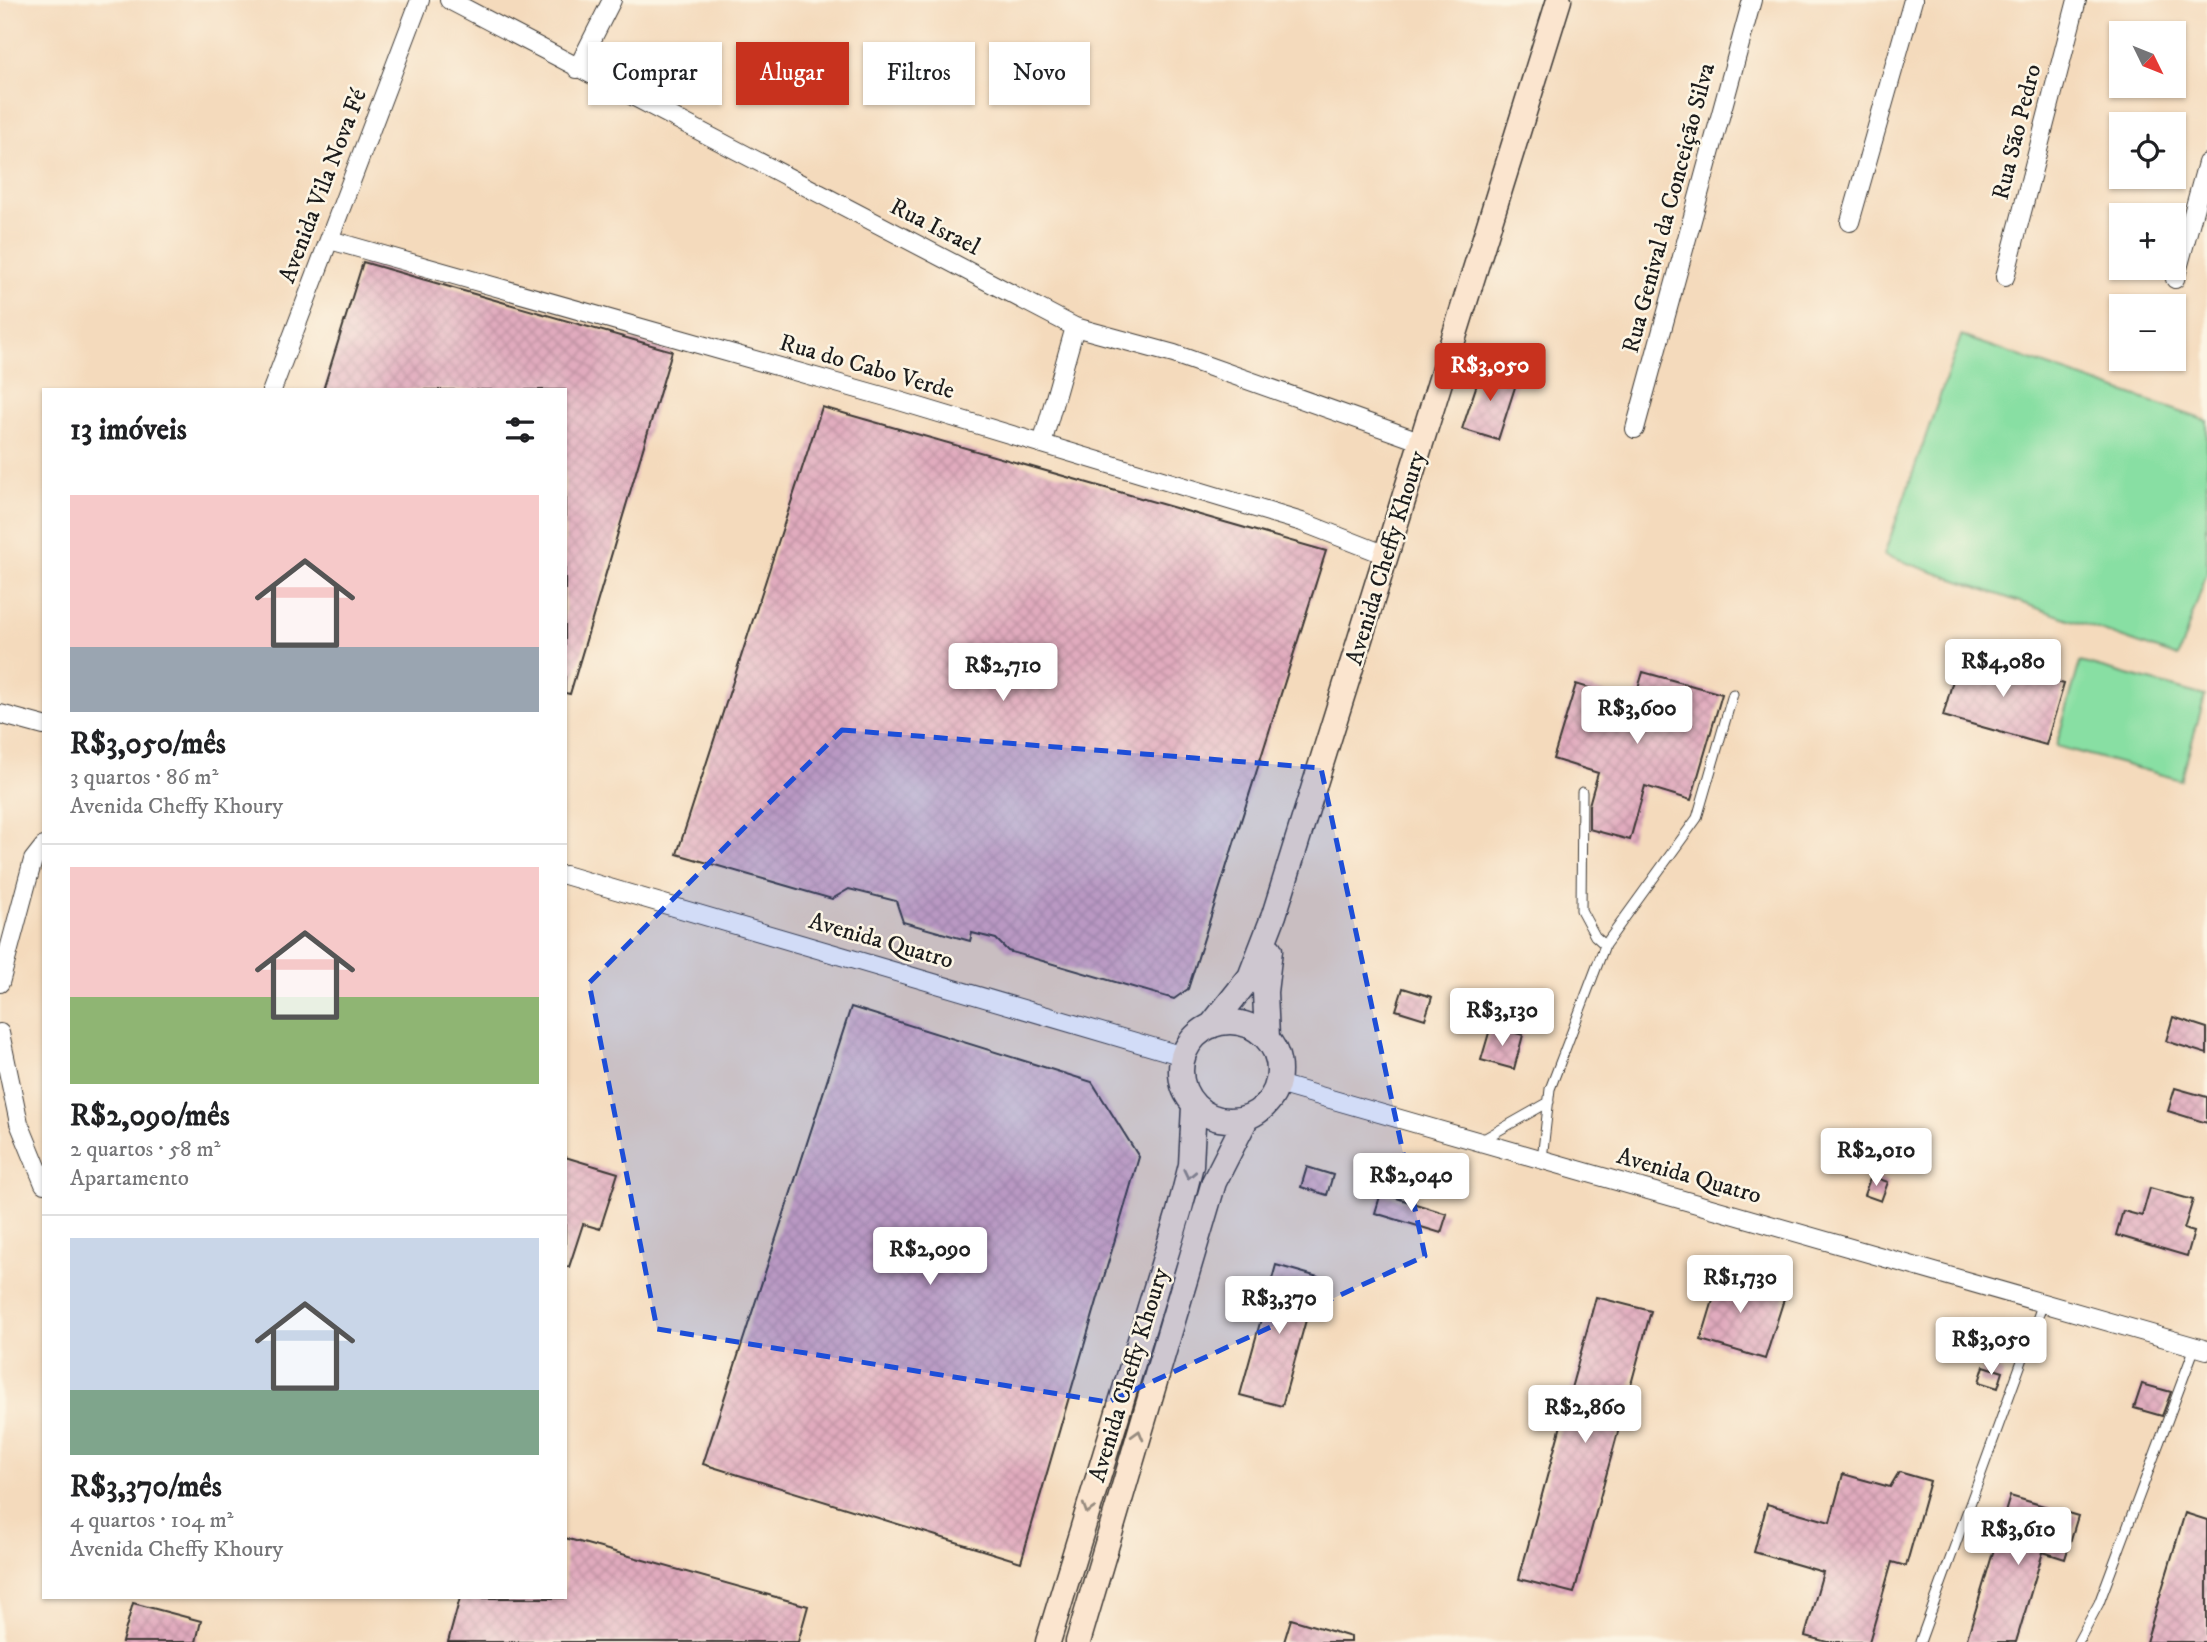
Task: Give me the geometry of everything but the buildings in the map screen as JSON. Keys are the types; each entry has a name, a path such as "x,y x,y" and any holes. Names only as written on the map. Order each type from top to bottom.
{"main road":[{"name":"Avenida Cheffy Khoury","path":"1274,915 1559,0"},
{"path":"1211,1026 1239,1022 1255,1028 1268,1038 1276,1052 1280,1068 1279,1084 1272,1099 1260,1111 1246,1119 1218,1120 1194,1106 1184,1091 1181,1073 1183,1056 1194,1038 1211,1026 1250,977 1274,915"},
{"path":"1268,1038 1265,992 1274,915"},
{"name":"Avenida Cheffy Khoury","path":"1048,1642 1180,1212 1191,1165 1194,1106"},
{"name":"Avenida Cheffy Khoury","path":"1077,1642 1214,1182 1246,1119"}],"street":[{"name":"Avenida Vila Nova Fé","path":"273,388 420,0"},
{"name":"Rua Israel","path":"449,0 1075,327 1174,354 1422,442"},
{"path":"577,69 612,0"},
{"name":"Rua Genival da Conceição Silva","path":"1635,429 1752,0"},
{"path":"1850,222 1913,0"},
{"name":"Rua São Pedro","path":"2005,276 2077,0"},
{"path":"2186,239 2207,163"},
{"name":"Rua do Cabo Verde","path":"330,240 1042,444 1302,522 1386,555"},
{"path":"1042,444 1075,327"},
{"path":"0,714 42,725"},
{"path":"0,983 33,860 42,849"},
{"name":"Avenida Quatro","path":"567,876 1183,1056"},
{"path":"0,1033 19,1123 42,1179"},
{"name":"Avenida Quatro","path":"1279,1084 2201,1348"}],"lane":[{"path":"1542,1159 1550,1089 1605,945 1697,818 1733,694"},
{"path":"1582,792 1581,910 1595,936 1605,945"},
{"path":"1480,1141 1549,1102"},
{"path":"1920,1642 2043,1303"},
{"path":"2078,1642 2099,1603 2201,1348"}],"highlighted area":[{"path":"842,730 1321,768 1425,1256 1108,1402 657,1329 589,983"}],"green space":[{"path":"1961,336 2207,421 2207,573 2178,657 1884,555"},
{"path":"2080,662 2205,696 2181,780 2056,746"}]}
